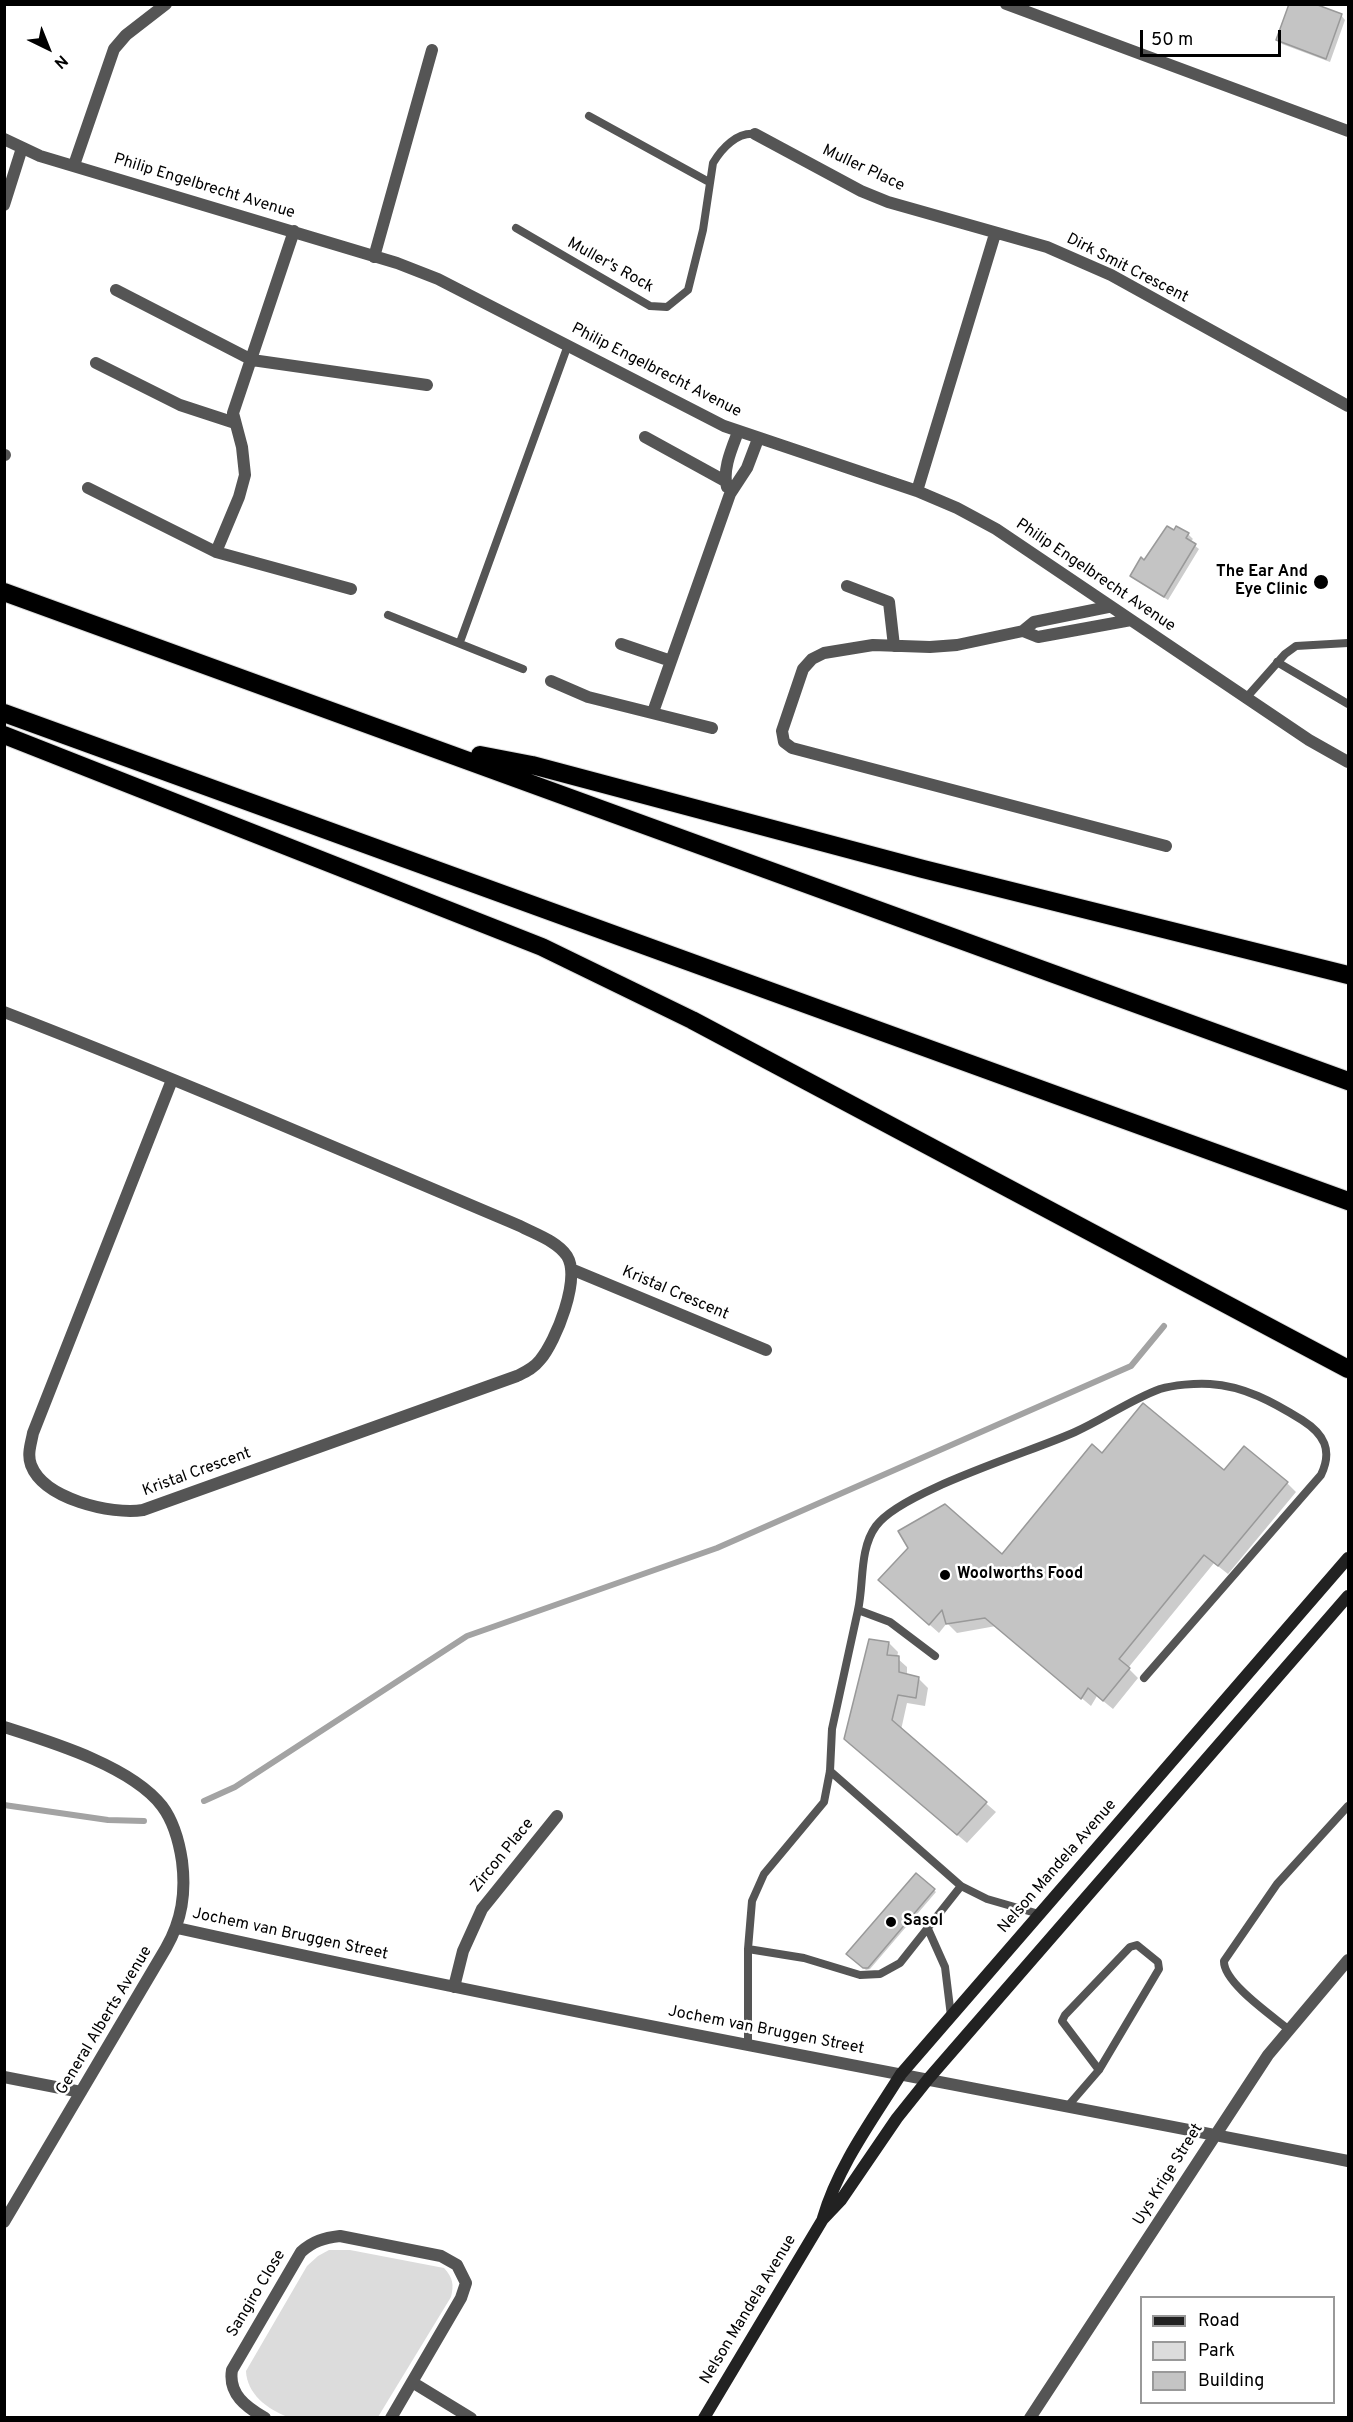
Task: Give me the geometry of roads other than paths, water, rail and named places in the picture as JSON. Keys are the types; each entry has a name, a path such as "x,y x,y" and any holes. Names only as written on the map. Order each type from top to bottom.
{"highway":[{"path":"4,592 1348,1081"},
{"path":"4,713 1348,1202"},
{"path":"4,735 542,947 692,1020 1348,1369"},
{"path":"431,746 532,765 946,875 1348,975"}],"street":[{"path":"74,165 114,49 126,35 166,4"},
{"path":"1006,4 1348,132"},
{"path":"374,257 432,50"},
{"name":"Muller Place","path":"755,134 861,190 896,204 995,234"},
{"name":"Philip Engelbrecht Avenue","path":"4,139 22,148 74,165 294,231 438,279 568,345 676,404 738,432 917,491 957,508 996,530 1309,740 1348,762"},
{"path":"4,205 22,148"},
{"path":"216,552 243,485 244,457 233,412 294,231"},
{"path":"917,491 995,234"},
{"name":"Dirk Smit Crescent","path":"995,234 1047,247 1111,275 1348,406"},
{"path":"116,290 252,360 427,385"},
{"path":"96,363 180,405 235,423"},
{"path":"730,494 725,481 728,460 738,432"},
{"path":"645,437 725,481"},
{"path":"652,712 730,494 747,468 758,439"},
{"path":"88,488 216,552 351,589"},
{"path":"847,586 889,602 894,646"},
{"path":"1108,607 1034,621 1023,631 942,647 873,645 837,650 812,659 803,669 792,699 782,731 784,742 792,748 1166,846"},
{"path":"1023,631 1038,637 1131,620"},
{"path":"621,644 671,661"},
{"path":"551,681 588,697 712,728"},
{"path":"4,1012 520,1226 558,1247 567,1257 571,1269"},
{"name":"Kristal Crescent","path":"172,1080 33,1433 28,1453 31,1466 41,1480 62,1494 113,1511 143,1510 517,1376 536,1365 548,1347 572,1285 571,1269 766,1350"},
{"name":"Nelson Mandela Avenue","path":"704,2418 822,2219 828,2200 860,2140 901,2074 1348,1558"},
{"name":"Nelson Mandela Avenue","path":"822,2219 841,2200 897,2118 929,2078 1348,1596"},
{"name":"General Alberts Avenue","path":"4,1727 116,1771 151,1793 172,1823 178,1842 184,1889 177,1928 4,2222"},
{"name":"Zircon Place","path":"454,1987 464,1951 482,1909 557,1816"},
{"name":"Jochem van Bruggen Street","path":"177,1928 454,1987 1348,2161"},
{"name":"Uys Krige Street","path":"1030,2418 1213,2135 1288,2029 1348,1960"},
{"path":"4,2077 81,2092"},
{"name":"Sangiro Close","path":"265,2418 239,2399 230,2380 232,2370 301,2252 311,2243 340,2236 441,2256 451,2260 462,2271 466,2289 391,2418"},
{"path":"412,2382 471,2418"}],"lane":[{"path":"589,116 709,182"},
{"name":"Muller's Rock","path":"516,228 650,306 667,307 679,301 688,290 703,230 709,182 718,154 735,139 745,134 755,134"},
{"path":"460,642 568,345"},
{"path":"388,615 523,669"},
{"path":"1246,698 1277,662 1296,646 1348,643"},
{"path":"1277,662 1348,704"},
{"path":"748,2045 750,1910 758,1882 821,1807 830,1771 832,1729 858,1610 866,1552 871,1534 881,1520 935,1488 1076,1432 1162,1389 1209,1384 1252,1392 1318,1431 1326,1443 1326,1466 1321,1476 1144,1678"},
{"path":"858,1610 890,1622 935,1656"},
{"path":"830,1771 961,1886 987,1899 1039,1914"},
{"path":"1288,2029 1233,1982 1224,1968 1224,1961 1277,1884 1348,1806"},
{"path":"748,1949 804,1958 860,1975 872,1975 895,1967 961,1886"},
{"path":"928,1929 945,1967 951,2016"},
{"path":"1066,2107 1099,2070 1159,1968 1158,1962 1137,1945 1122,1956 1065,2014 1062,2021 1099,2070"}],"waterway":[{"path":"204,1801 235,1787 467,1636 717,1548 1131,1366 1164,1326"},
{"path":"4,1805 108,1820 144,1821"}],"place":[{"name":"The Ear And Eye Clinic","path":"1321,582"},
{"name":"Woolworths Food","path":"945,1575"},
{"name":"Sasol","path":"891,1922"}]}
